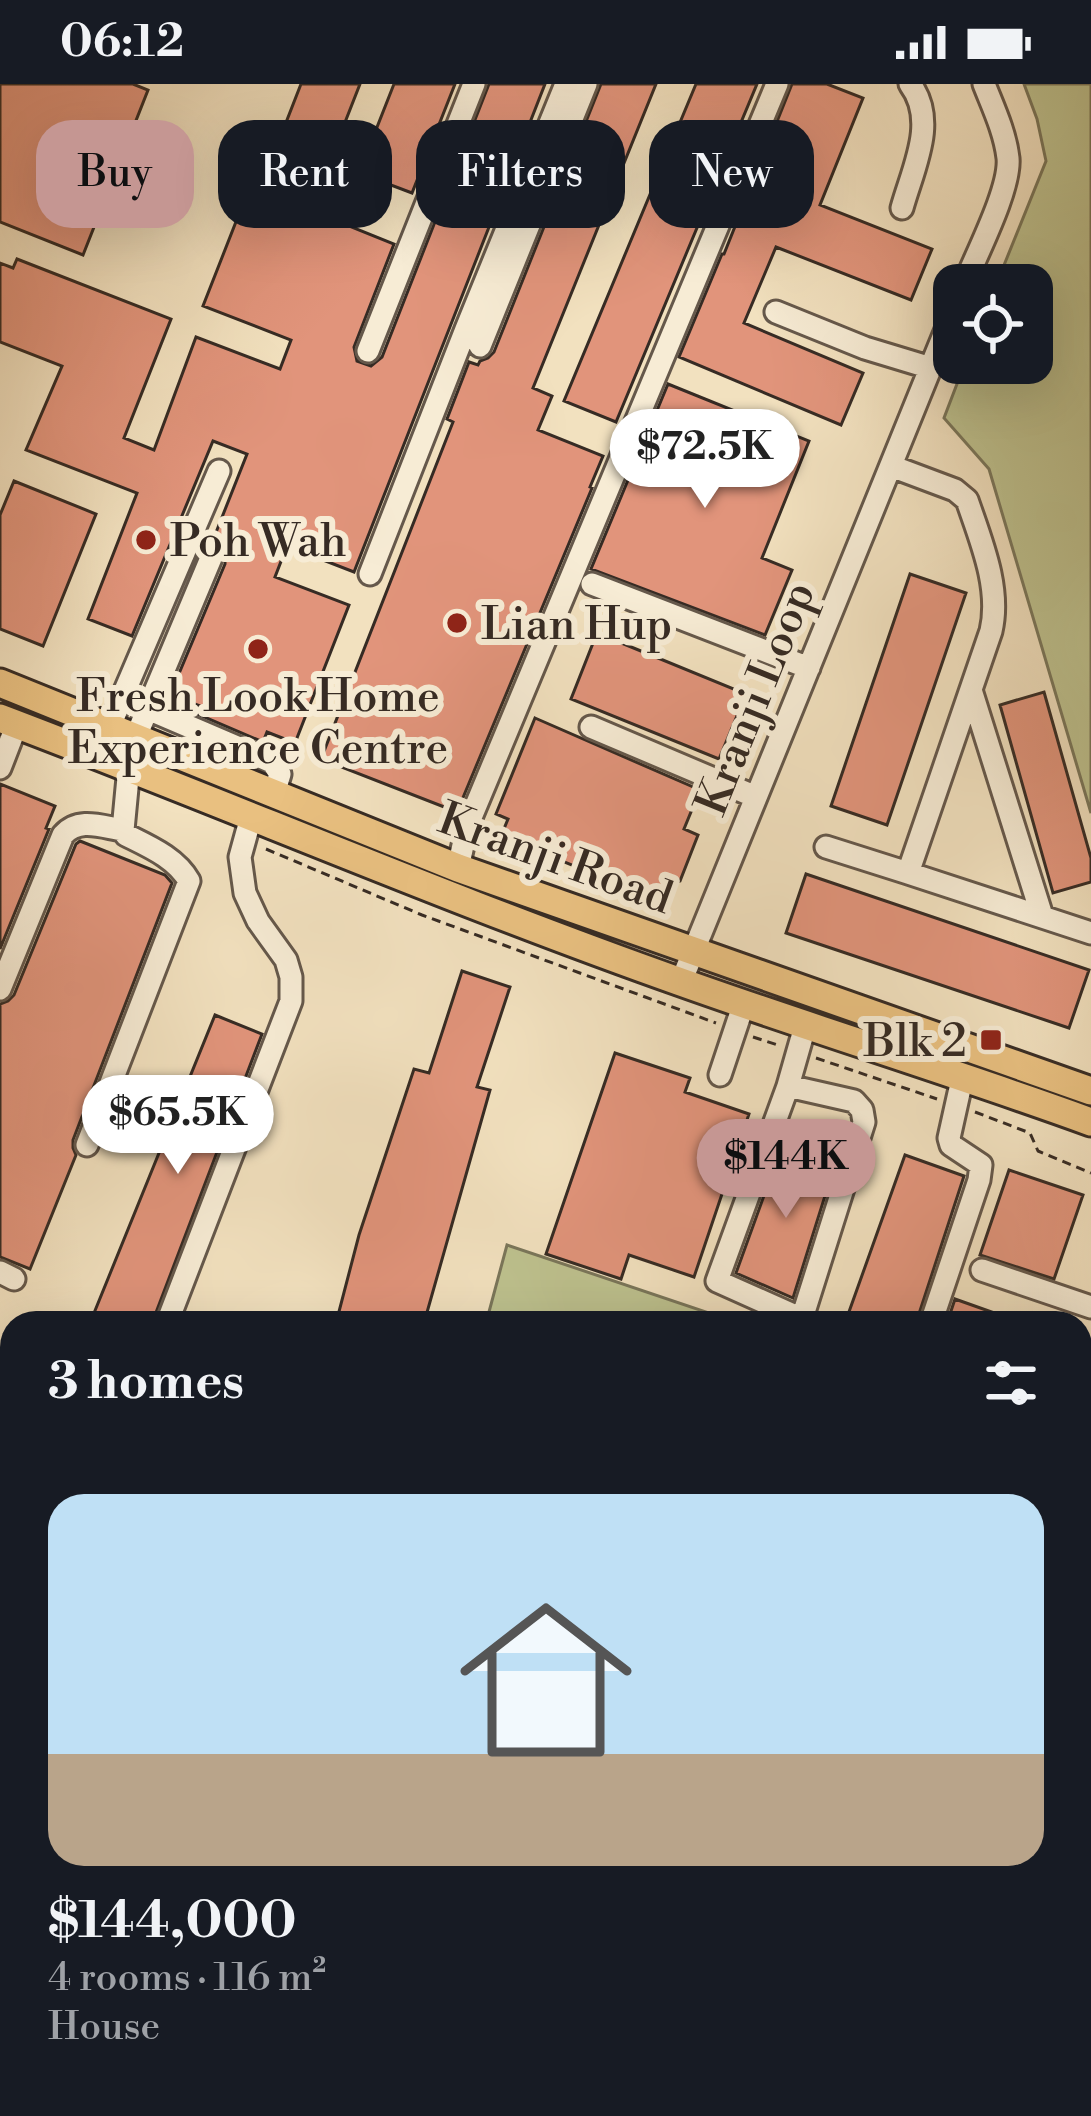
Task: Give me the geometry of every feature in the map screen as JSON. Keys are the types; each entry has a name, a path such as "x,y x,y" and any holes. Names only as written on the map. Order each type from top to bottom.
{"main road":[{"name":"Kranji Road","path":"0,683 447,863 1091,1091"},
{"name":"Kranji Road","path":"8,721 449,897 681,982 963,1076 1084,1123"}],"street":[{"path":"368,351 474,84"},
{"path":"370,574 566,84"},
{"path":"479,346 586,84"},
{"path":"447,863 467,827 777,84"},
{"path":"902,208 923,134 924,105 910,84"},
{"path":"972,264 1009,163 984,84"},
{"path":"776,312 865,348 931,368"},
{"name":"Kranji Loop","path":"681,982 933,363"},
{"path":"891,466 955,490 967,500 994,593 995,612 908,873"},
{"path":"109,728 219,471"},
{"path":"135,739 211,558"},
{"path":"592,584 809,668"},
{"path":"971,689 1042,916"},
{"path":"148,709 272,761 280,774 274,794"},
{"path":"0,768 8,721"},
{"path":"591,727 756,796"},
{"path":"88,1145 189,881 165,855 123,830 129,767"},
{"path":"172,1311 291,1001 286,960 245,893 240,856 251,817"},
{"path":"0,989 63,835 83,824 123,830"},
{"path":"826,847 1091,933"},
{"path":"720,1075 744,1003"},
{"path":"784,1311 717,1281 806,1023"},
{"path":"935,1311 981,1165 951,1145 949,1138 963,1076"},
{"path":"788,1086 854,1101 864,1122 804,1311"},
{"path":"982,1270 1091,1306"}],"green space":[{"path":"1024,84 1091,84 1091,813 989,469 944,418 957,384 1053,384 1053,264 1004,264 1046,161"},
{"path":"507,1245 703,1311 489,1311"}],"building":[{"path":"0,84 133,84 148,90 136,120 36,120 36,228 94,228 83,255 0,222"},
{"path":"301,84 360,84 346,120 287,120"},
{"path":"394,84 455,84 441,120 416,120 412,193 392,185 392,120 380,120"},
{"path":"489,84 545,84 531,120 475,120"},
{"name":"Lian Hup","path":"601,84 656,84 625,161 625,120 587,120"},
{"path":"696,84 757,84 742,120 681,120"},
{"path":"792,84 827,84 863,98 820,205 932,249 911,300 776,247 744,323 863,373 841,425 679,357 734,228 814,228 814,120 778,120"},
{"path":"649,197 649,228 697,228 616,422 564,401"},
{"path":"234,228 354,228 394,244 354,347 357,361 371,366 382,357 433,228 489,228 354,572 287,546 275,577 349,605 295,743 267,732 263,742 197,714 200,706 170,695 225,564 225,544 213,540 247,454 213,441 132,636 88,619 137,493 26,450 62,366 0,342 0,263 13,268 17,259 171,319 124,438 154,450 196,337 280,369 291,340 203,306"},
{"name":"Lian Hup","path":"544,228 598,228 533,388 552,396 538,430 603,456 457,812 321,759 453,422 447,419 469,362 478,365 494,352"},
{"path":"668,384 809,441 762,558 792,570 765,635 591,569"},
{"path":"14,481 96,514 43,646 0,629 0,515"},
{"path":"910,574 966,593 887,825 831,806"},
{"path":"597,633 746,694 719,759 571,699"},
{"path":"1044,692 1091,858 1091,882 1053,893 1000,705"},
{"path":"535,718 700,790 684,829 698,835 680,881 640,893 501,836 508,819 496,814"},
{"path":"0,784 55,806 0,949"},
{"path":"80,841 165,875 172,883 73,1140 76,1155 30,1269 0,1257 0,1004 14,995"},
{"path":"806,874 1089,970 1069,1028 786,933"},
{"path":"462,971 510,987 477,1087 490,1090 427,1311 339,1311 414,1069 429,1073"},
{"path":"215,1015 262,1034 157,1311 95,1311"},
{"path":"615,1053 690,1078 685,1092 749,1114 694,1277 629,1255 621,1279 546,1254"},
{"path":"782,1146 835,1164 793,1298 736,1273"},
{"path":"905,1155 964,1176 920,1311 849,1311"},
{"path":"1009,1170 1083,1195 1054,1279 980,1255"},
{"path":"955,1299 989,1311 951,1311"}],"place":[{"name":"Poh Wah","path":"146,540"},
{"name":"Lian Hup","path":"457,623"},
{"name":"Fresh Look Home Experience Centre","path":"258,649"},
{"name":"Blk 2","path":"991,1040"}]}
